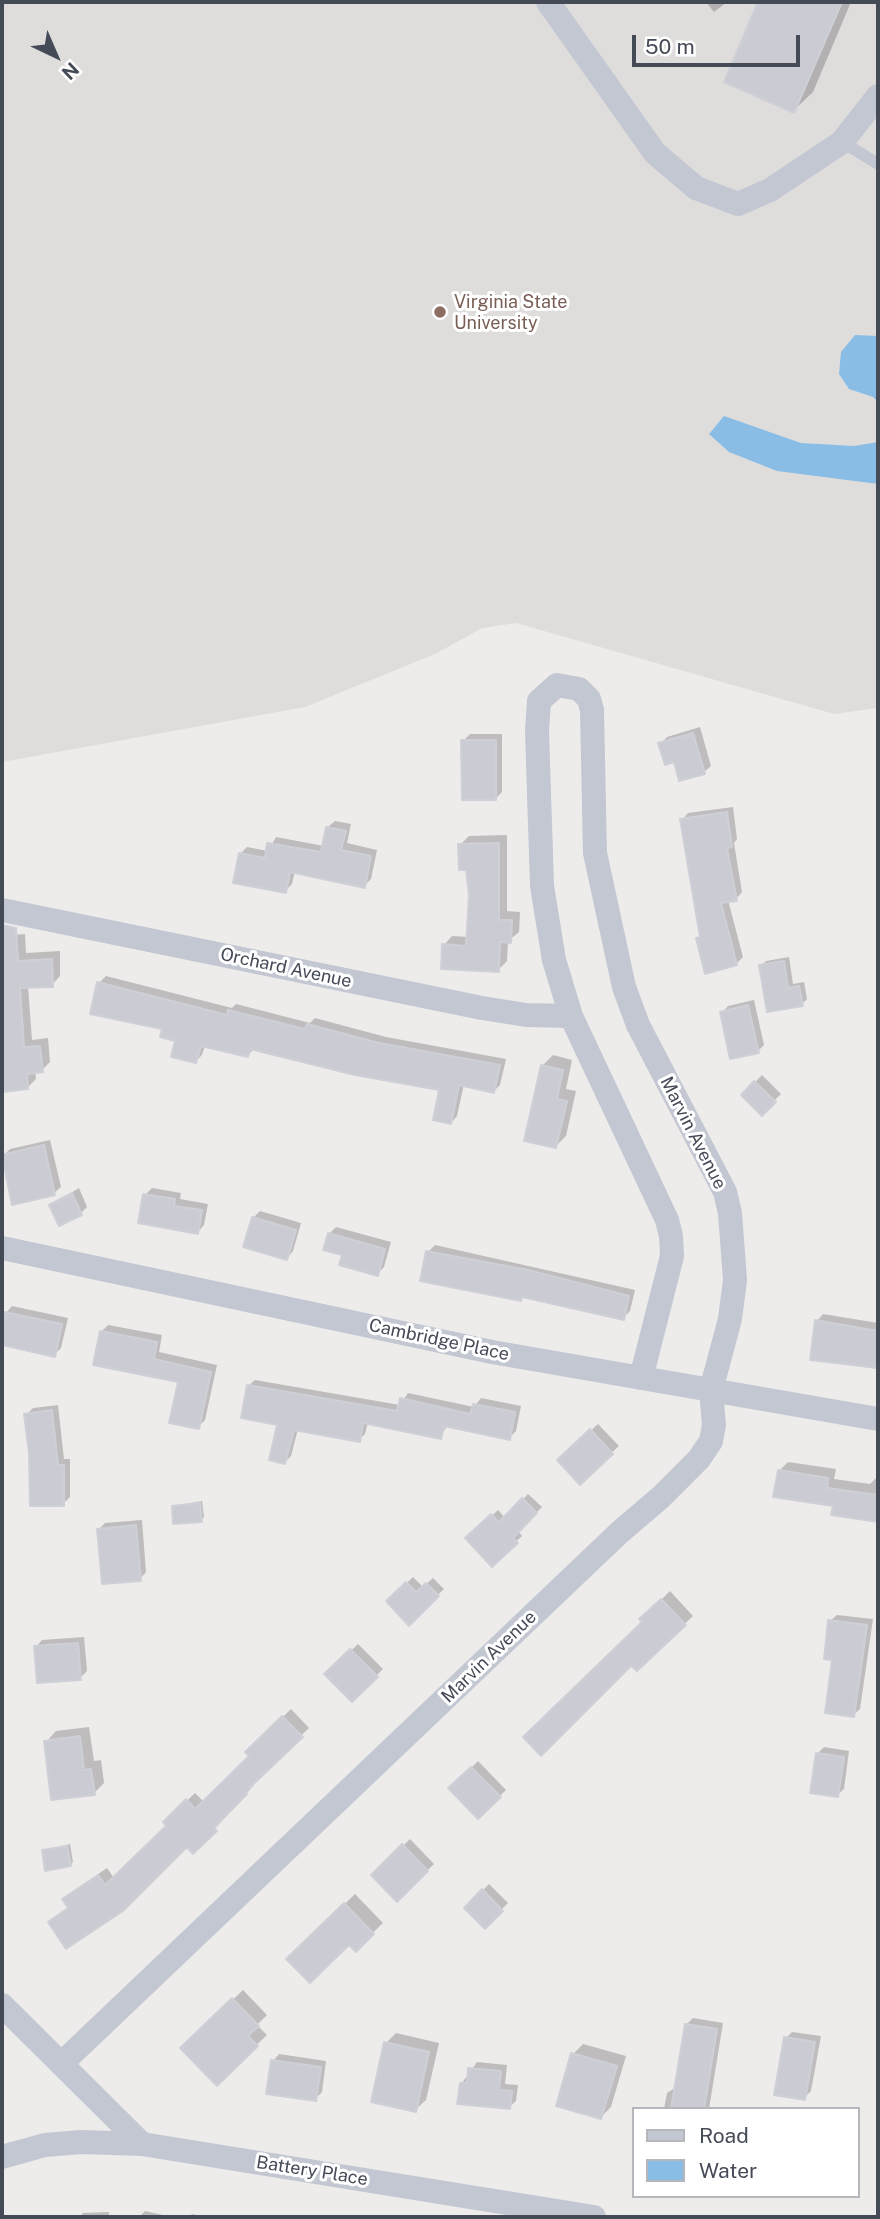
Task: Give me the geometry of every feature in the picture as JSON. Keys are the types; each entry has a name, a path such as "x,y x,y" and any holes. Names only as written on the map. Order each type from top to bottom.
{"street":[{"path":"548,2 656,153 696,188 738,204 788,179 842,142 878,96"},
{"name":"Marvin Avenue","path":"61,2064 699,1459 711,1441 714,1425 710,1390 730,1319 735,1280 730,1213 724,1192 638,1025 624,987 595,853 592,710 589,699 579,689 567,685 547,691 539,701 537,731 544,907 554,960 571,1016 667,1220 671,1236 672,1256 641,1378"},
{"name":"Orchard Avenue","path":"2,909 482,1008 571,1016"},
{"name":"Cambridge Place","path":"2,1248 492,1352 878,1419"},
{"path":"2,2005 142,2144"},
{"path":"2,2157 45,2145 81,2142 142,2144"},
{"name":"Battery Place","path":"142,2144 594,2217"}],"lane":[{"path":"842,142 878,164"}],"shaded area":[{"name":"Virginia State University","path":"2,2 878,2 878,708 834,714 516,623 482,628 435,654 305,707 2,762"}],"water":[{"path":"855,335 878,336 878,402 873,397 849,389 839,374 841,352"},
{"path":"724,416 801,443 854,446 878,442 878,484 777,471 729,452 709,434"}],"building":[{"path":"758,2 842,2 794,113 724,82"},
{"path":"693,733 705,774 679,781 674,762 665,765 658,743"},
{"path":"461,740 496,740 496,800 462,800"},
{"path":"727,812 732,847 727,848 737,901 721,903 737,965 705,974 696,938 700,937 680,819"},
{"path":"326,827 346,831 341,850 371,856 365,888 290,872 286,893 233,883 239,853 265,858 267,843 321,852"},
{"path":"499,843 499,920 512,920 511,943 500,942 499,972 441,969 442,944 466,946 469,895 466,870 459,870 458,844"},
{"path":"2,925 16,928 18,961 52,959 53,987 20,988 24,1047 40,1046 43,1072 27,1074 28,1089 2,1092"},
{"path":"784,961 788,988 799,986 803,1006 767,1012 759,965"},
{"path":"97,982 227,1015 228,1010 305,1029 307,1024 379,1043 500,1065 494,1093 459,1085 451,1124 433,1120 439,1090 355,1075 250,1049 248,1057 201,1046 196,1063 171,1057 175,1041 160,1037 162,1029 90,1014"},
{"path":"748,1005 759,1053 730,1059 720,1012"},
{"path":"541,1065 563,1070 557,1099 567,1101 556,1148 524,1141"},
{"path":"754,1081 776,1102 762,1116 741,1095"},
{"path":"44,1145 55,1195 12,1205 2,1155"},
{"path":"72,1193 82,1215 59,1226 49,1205"},
{"path":"143,1194 175,1199 174,1206 202,1210 198,1234 138,1223"},
{"path":"252,1217 296,1230 287,1260 243,1247"},
{"path":"328,1233 385,1249 378,1276 339,1265 342,1255 323,1250"},
{"path":"426,1251 528,1270 629,1296 624,1320 522,1297 521,1301 420,1281"},
{"path":"4,1312 62,1324 55,1357 2,1345"},
{"path":"815,1320 878,1331 878,1368 810,1360"},
{"path":"100,1331 157,1342 154,1359 211,1372 199,1429 169,1423 178,1382 93,1365"},
{"path":"247,1385 397,1411 400,1398 470,1414 473,1404 515,1412 510,1440 444,1426 441,1439 363,1423 360,1442 294,1430 285,1464 269,1460 277,1425 241,1418"},
{"path":"52,1410 58,1465 64,1465 64,1506 30,1506 29,1453 24,1414"},
{"path":"590,1429 613,1454 580,1485 557,1460"},
{"path":"778,1470 828,1478 827,1488 878,1495 878,1522 831,1515 833,1506 773,1497"},
{"path":"522,1498 537,1513 513,1538 518,1543 492,1567 465,1538 491,1514 499,1522"},
{"path":"200,1503 202,1522 173,1524 172,1506"},
{"path":"136,1525 141,1581 102,1584 97,1529"},
{"path":"406,1582 416,1592 426,1583 439,1596 409,1626 386,1601"},
{"path":"661,1599 686,1625 637,1671 631,1666 541,1756 523,1737 642,1622 639,1619"},
{"path":"828,1620 867,1625 854,1717 825,1713 832,1660 824,1659"},
{"path":"78,1643 81,1680 37,1683 34,1646"},
{"path":"350,1649 378,1677 352,1702 324,1674"},
{"path":"282,1716 303,1737 245,1792 247,1794 214,1828 217,1831 193,1854 187,1847 123,1911 66,1949 48,1922 68,1908 62,1899 98,1875 105,1885 166,1826 163,1822 186,1799 195,1809 249,1756 245,1752"},
{"path":"80,1736 84,1770 91,1769 95,1795 51,1800 44,1741"},
{"path":"816,1753 844,1757 838,1797 810,1793"},
{"path":"471,1767 501,1797 478,1819 448,1788"},
{"path":"402,1844 428,1871 397,1902 371,1875"},
{"path":"67,1846 71,1866 45,1871 42,1850"},
{"path":"482,1889 503,1911 485,1929 464,1908"},
{"path":"344,1903 374,1934 356,1952 349,1945 310,1983 286,1959"},
{"path":"232,1998 259,2026 248,2036 258,2046 217,2086 180,2048"},
{"path":"685,2024 717,2029 704,2107 671,2107"},
{"path":"784,2037 815,2042 805,2100 774,2095"},
{"path":"384,2042 429,2052 416,2112 371,2102"},
{"path":"571,2053 617,2066 601,2119 556,2106"},
{"path":"271,2060 321,2067 316,2101 266,2094"},
{"path":"468,2068 501,2071 499,2090 512,2091 510,2109 457,2104 460,2083 467,2083"}],"place":[{"name":"Virginia State University","path":"440,312"}]}
